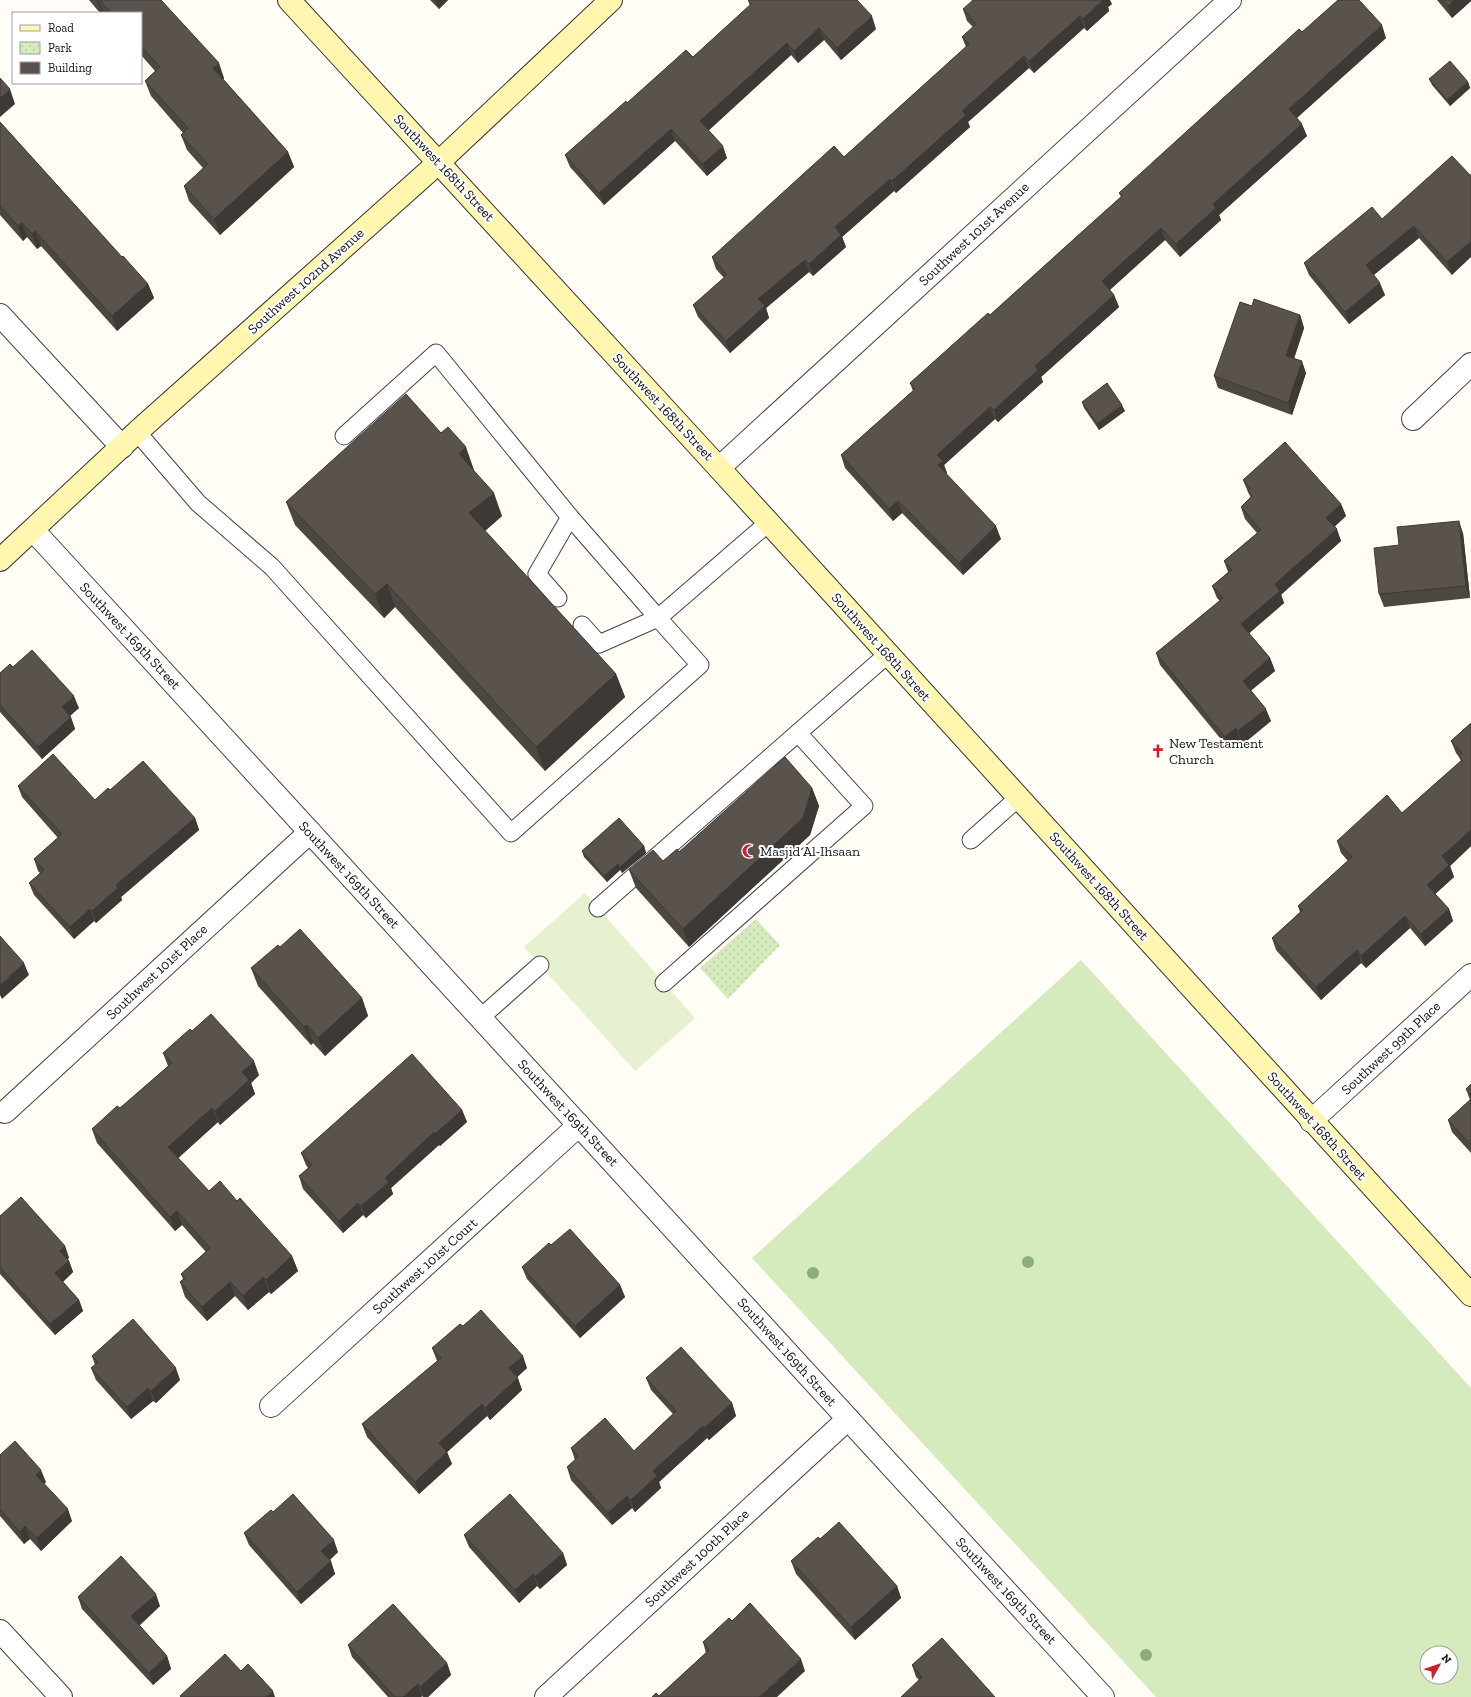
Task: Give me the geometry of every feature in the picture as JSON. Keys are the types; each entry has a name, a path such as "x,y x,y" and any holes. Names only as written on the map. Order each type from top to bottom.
{"street":[{"name":"Southwest 168th Street","path":"289,0 719,468 1471,1295"},
{"name":"Southwest 102nd Avenue","path":"0,560 137,432 438,163 611,0"},
{"name":"Southwest 101st Avenue","path":"719,468 1230,0"},
{"path":"0,315 122,447"},
{"path":"1413,419 1471,364"},
{"name":"Southwest 169th Street","path":"33,530 1103,1697"},
{"name":"Southwest 101st Place","path":"5,1112 310,832"},
{"name":"Southwest 99th Place","path":"1312,1121 1471,975"},
{"name":"Southwest 101st Court","path":"271,1406 579,1125"},
{"name":"Southwest 100th Place","path":"546,1697 848,1419"},
{"path":"0,1631 60,1697"}],"lane":[{"path":"137,432 198,503 272,567 512,833 700,665 570,517 436,353 344,436"},
{"path":"558,598 537,574 570,517"},
{"path":"582,625 599,644 658,618 768,523"},
{"path":"598,908 888,654"},
{"path":"664,983 864,806 798,733"},
{"path":"971,840 1018,798"},
{"path":"480,1018 540,965"}],"green space":[{"path":"585,893 695,1018 635,1071 524,947"},
{"path":"756,919 780,945 728,999 700,968"},
{"path":"1081,960 1471,1388 1471,1697 1156,1697 752,1258"}],"building":[{"path":"100,0 161,0 219,63 213,68 288,152 214,219 184,186 208,164 181,135 188,128 145,81 160,67 142,47 142,12 110,12"},
{"path":"748,0 857,0 872,16 837,48 819,28 794,51 787,43 700,121 723,146 703,164 671,129 599,193 565,155 626,101 627,103 686,50 693,57 751,4"},
{"path":"973,0 1103,0 1083,19 1080,16 1029,61 1024,56 962,111 966,115 892,181 890,179 835,227 841,235 809,264 805,260 758,299 765,306 726,341 693,305 727,275 712,257 834,146 844,157 969,44 962,37 976,24 963,9"},
{"path":"1338,0 1359,0 1382,25 1289,109 1302,124 1213,204 1216,208 1176,244 1161,228 1102,281 1114,295 1035,366 1038,370 994,410 990,407 937,455 943,461 938,465 996,526 959,563 898,501 889,509 841,455 915,389 910,383 988,313 990,315 1122,196 1119,193 1299,29 1302,32"},
{"path":"1443,0 1454,0 1448,6"},
{"path":"1450,61 1468,82 1447,100 1429,79"},
{"path":"0,78 10,89 0,98"},
{"path":"0,122 148,284 112,316 35,231 32,234 22,223 18,226 0,206"},
{"path":"1452,156 1471,175 1471,241 1447,262 1414,226 1366,265 1380,283 1345,312 1304,263 1372,207 1382,219"},
{"path":"1254,299 1300,315 1286,356 1302,361 1288,403 1214,376 1240,302 1252,306"},
{"path":"1107,383 1122,405 1097,424 1082,402"},
{"path":"406,394 441,433 448,427 466,447 459,454 494,493 469,513 616,674 536,747 387,584 375,594 286,502"},
{"path":"1285,442 1341,504 1326,518 1337,529 1275,584 1280,591 1241,624 1270,658 1243,681 1266,709 1238,731 1236,728 1225,737 1156,653 1223,598 1212,586 1232,570 1224,561 1261,530 1241,507 1252,496 1248,491 1251,488 1243,480"},
{"path":"1459,521 1466,586 1379,594 1374,548 1399,545 1397,527"},
{"path":"32,650 74,696 62,707 71,717 38,747 0,705 0,673 10,664 13,667"},
{"path":"1471,723 1471,830 1442,856 1449,865 1427,885 1449,909 1421,934 1405,916 1361,956 1357,950 1316,987 1272,938 1303,910 1298,906 1352,857 1337,841 1387,795 1402,813 1462,760 1459,756 1462,753 1451,741"},
{"path":"53,754 95,800 108,788 110,790 143,761 195,818 116,885 118,888 92,911 90,909 70,927 29,883 44,870 34,859 62,834 18,786"},
{"name":"Masjid Al-Ihsaan","path":"785,757 812,788 803,818 683,929 629,870 653,850 663,861 677,849 679,852"},
{"path":"619,818 644,846 620,867 618,864 604,876 582,851"},
{"path":"300,929 362,998 318,1038 307,1025 304,1027 251,968 278,945 280,947"},
{"path":"0,936 24,963 0,985"},
{"path":"211,1014 254,1061 242,1072 249,1080 215,1111 212,1108 168,1147 209,1191 220,1181 237,1201 240,1198 292,1256 266,1280 263,1277 243,1296 230,1282 202,1307 180,1282 185,1278 181,1274 210,1248 177,1211 170,1217 92,1129 117,1106 120,1108 172,1063 163,1053 190,1029 192,1031"},
{"path":"412,1054 462,1110 435,1134 434,1132 385,1178 389,1182 361,1206 358,1203 339,1221 299,1176 312,1165 301,1153"},
{"path":"1471,1084 1471,1095 1466,1089"},
{"path":"1471,1099 1471,1145 1448,1120"},
{"path":"21,1197 65,1246 60,1251 69,1261 55,1273 79,1300 50,1324 0,1267 0,1216"},
{"path":"570,1229 620,1285 575,1326 522,1267 549,1243 551,1245"},
{"path":"481,1310 523,1356 509,1368 518,1378 485,1408 482,1404 439,1443 447,1452 415,1482 362,1424 441,1358 432,1348 460,1324 463,1326"},
{"path":"133,1319 176,1368 151,1391 148,1388 127,1407 91,1368 98,1362 92,1356"},
{"path":"681,1347 732,1403 704,1428 703,1426 653,1471 657,1476 631,1500 627,1496 608,1513 567,1467 578,1457 571,1448 605,1418 634,1451 676,1411 646,1378"},
{"path":"15,1441 41,1470 36,1475 68,1509 37,1538 25,1526 20,1532 0,1509 0,1455"},
{"path":"293,1494 334,1540 321,1551 331,1561 297,1592 244,1533 271,1510 273,1512"},
{"path":"510,1494 563,1553 535,1577 533,1574 515,1590 464,1535"},
{"path":"839,1522 897,1586 851,1627 791,1561 818,1537 820,1539"},
{"path":"121,1556 156,1594 131,1616 167,1656 149,1673 78,1597"},
{"path":"750,1603 801,1659 759,1697 652,1697 656,1693 659,1696 709,1650 703,1642 729,1618 732,1621"},
{"path":"393,1604 447,1663 420,1687 418,1684 403,1697 395,1697 348,1645"},
{"path":"942,1638 995,1697 901,1697 922,1677 912,1665"},
{"path":"225,1654 241,1671 248,1664 273,1691 266,1697 180,1696"}],"place":[{"name":"New Testament Church","path":"1158,751"},
{"name":"Masjid Al-Ihsaan","path":"749,851"}]}
